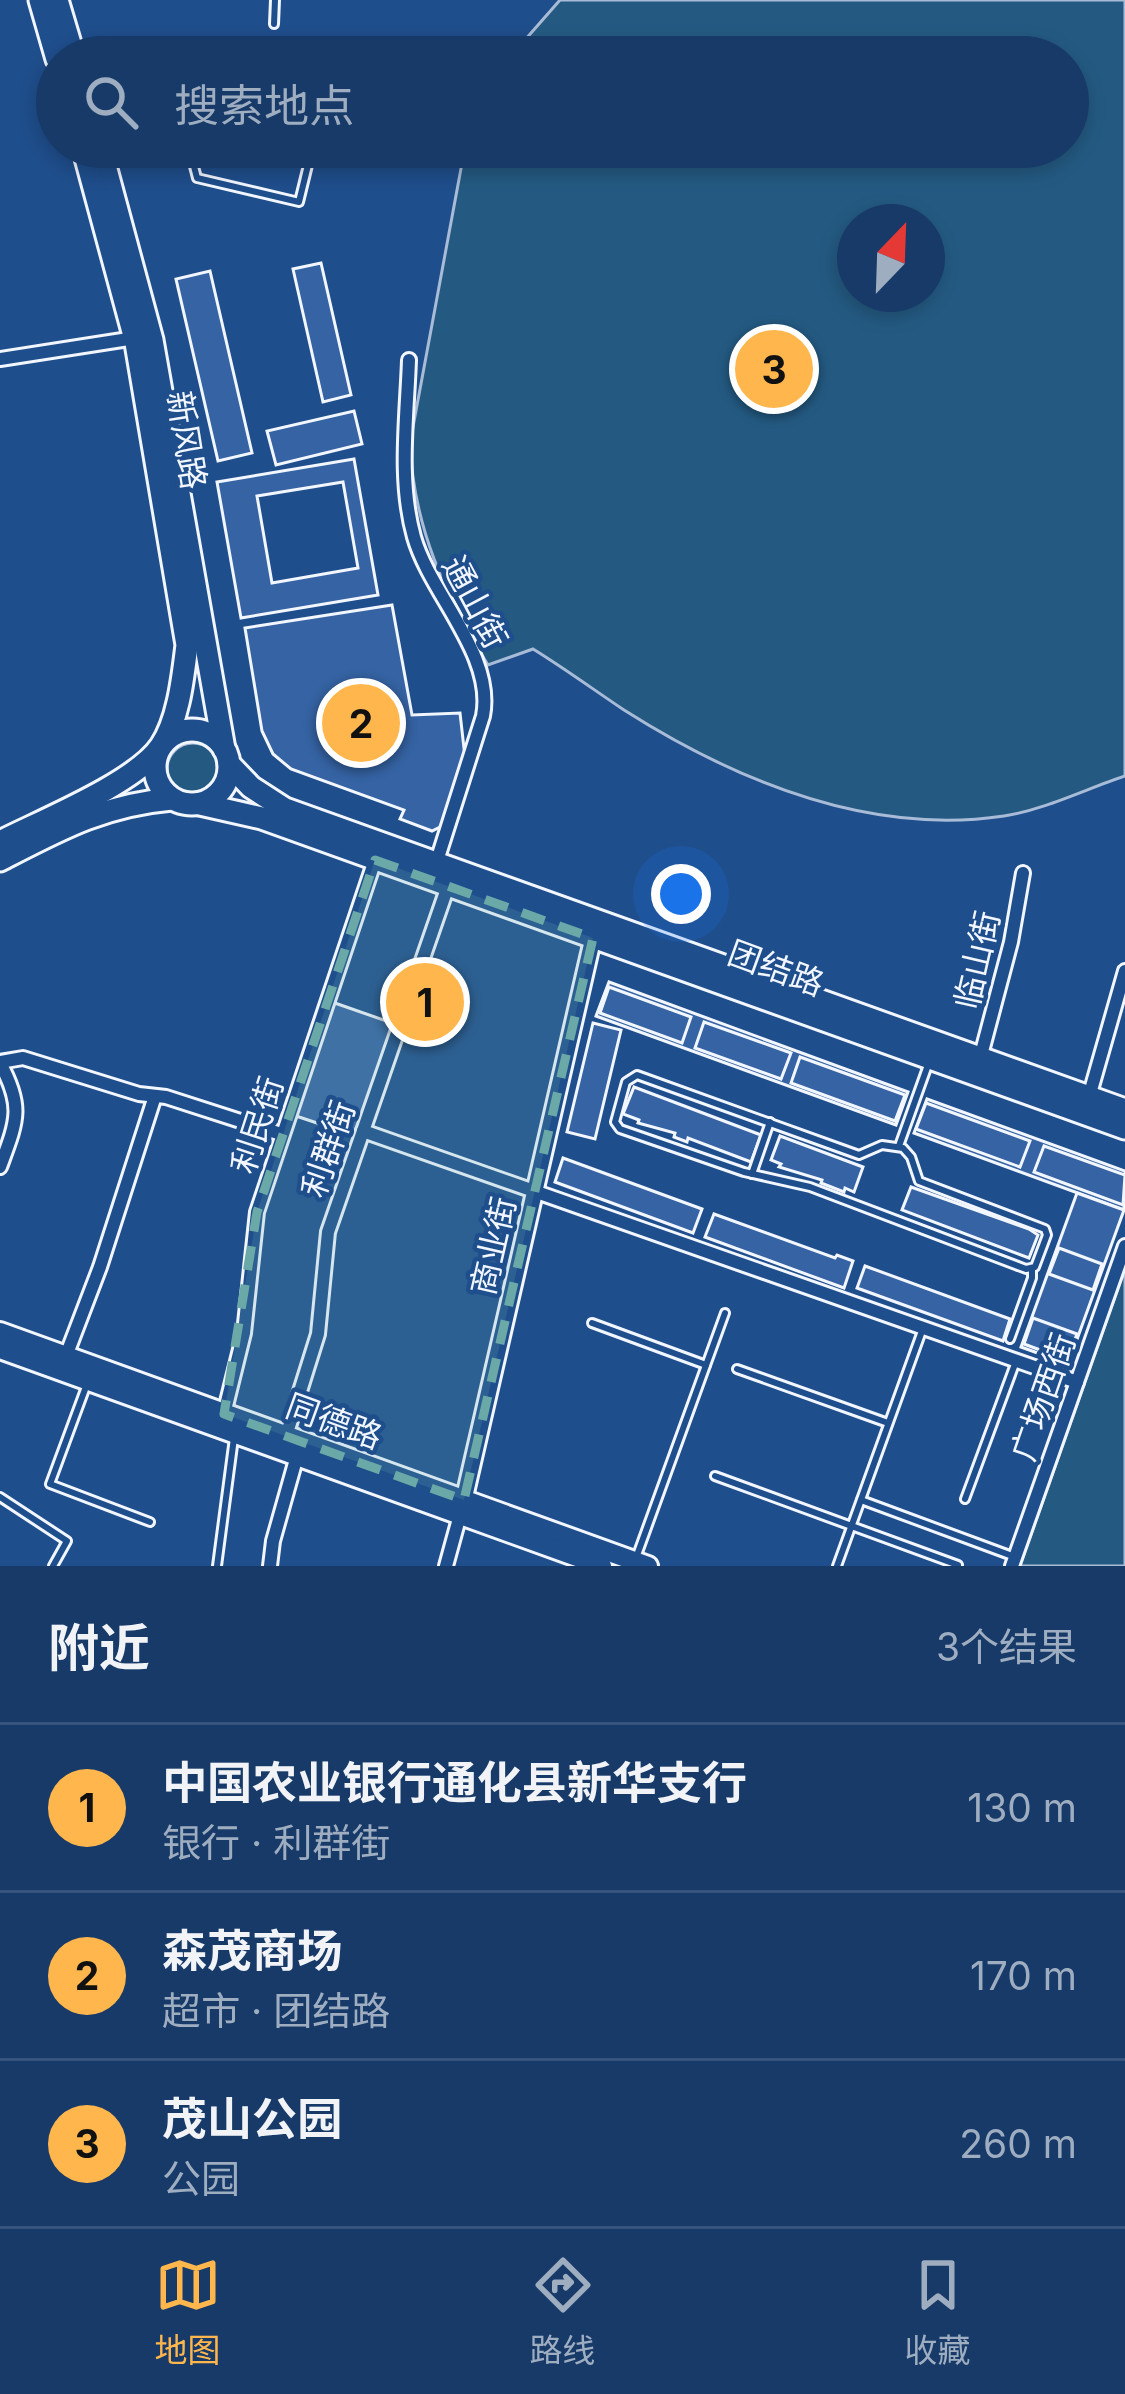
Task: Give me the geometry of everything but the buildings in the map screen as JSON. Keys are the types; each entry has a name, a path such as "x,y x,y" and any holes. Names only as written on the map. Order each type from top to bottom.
{"highway":[{"path":"40,0 50,36"},
{"path":"57,0 68,36"},
{"name":"新风路","path":"90,168 143,336 187,645 179,691 160,747"},
{"name":"新风路","path":"105,168 227,756"},
{"path":"0,842 105,788 173,735 189,730 206,733 227,756 224,788 200,804 172,799 124,805 82,817 0,860"},
{"path":"160,747 155,775 172,799"},
{"name":"团结路","path":"227,756 251,787 285,809 1125,1110"},
{"name":"团结路","path":"200,804 262,818 1125,1128"}],"main road":[{"name":"同德路","path":"0,1332 286,1436 596,1565"},
{"name":"同德路","path":"0,1349 297,1456 641,1564"}],"street":[{"path":"0,359 143,336"},
{"name":"通山街","path":"409,360 405,479 413,536 482,673 486,695 436,864"},
{"name":"利民街","path":"224,1414 244,1333 253,1232 280,1134 375,860"},
{"name":"临山街","path":"980,1059 1011,942 1023,873"},
{"name":"利群街","path":"286,1436 315,1346 328,1232 448,886"},
{"name":"商业街","path":"446,1566 593,938"},
{"path":"1089,1097 1125,971"},
{"path":"0,1167 17,1108 0,1062 23,1058 280,1134"},
{"path":"66,1356 155,1096"},
{"path":"363,1131 1077,1382"},
{"name":"广场西街","path":"1014,1562 1125,1246"},
{"path":"270,1566 297,1456"}],"lane":[{"path":"274,24 275,0"},
{"path":"194,168 197,178 299,202 307,168"},
{"path":"899,1146 931,1058"},
{"path":"1010,1339 1047,1235 1045,1229 919,1181 911,1157 899,1146 882,1145 859,1154 637,1075 626,1082 616,1122 620,1129 752,1174 810,1187 1032,1269"},
{"path":"752,1174 770,1123"},
{"path":"641,1564 724,1312"},
{"path":"592,1323 706,1365"},
{"path":"837,1566 923,1328"},
{"path":"965,1499 1016,1360"},
{"path":"737,1369 888,1423"},
{"path":"88,1381 50,1484 150,1522"},
{"path":"217,1566 235,1434"},
{"path":"715,1476 958,1565"},
{"path":"0,1497 67,1541 53,1566"},
{"path":"861,1500 1014,1562"}],"highlighted area":[{"path":"375,860 593,938 464,1500 224,1414 257,1212"}],"shaded area":[{"path":"560,0 1125,0 1125,776 1019,813 954,820 854,810 758,780 667,736 533,649 488,665 434,559 412,473 410,443 461,168 1089,168 1089,36 528,36"},
{"path":"193,743 211,751 219,769 211,787 193,795 175,787 167,769 175,751"},
{"path":"1125,1269 1125,1566 1020,1566"}],"place":[{"name":"茂山公园","path":"774,369"},
{"name":"森茂商场","path":"361,723"},
{"name":"中国农业银行通化县新华支行","path":"425,1002"}]}
